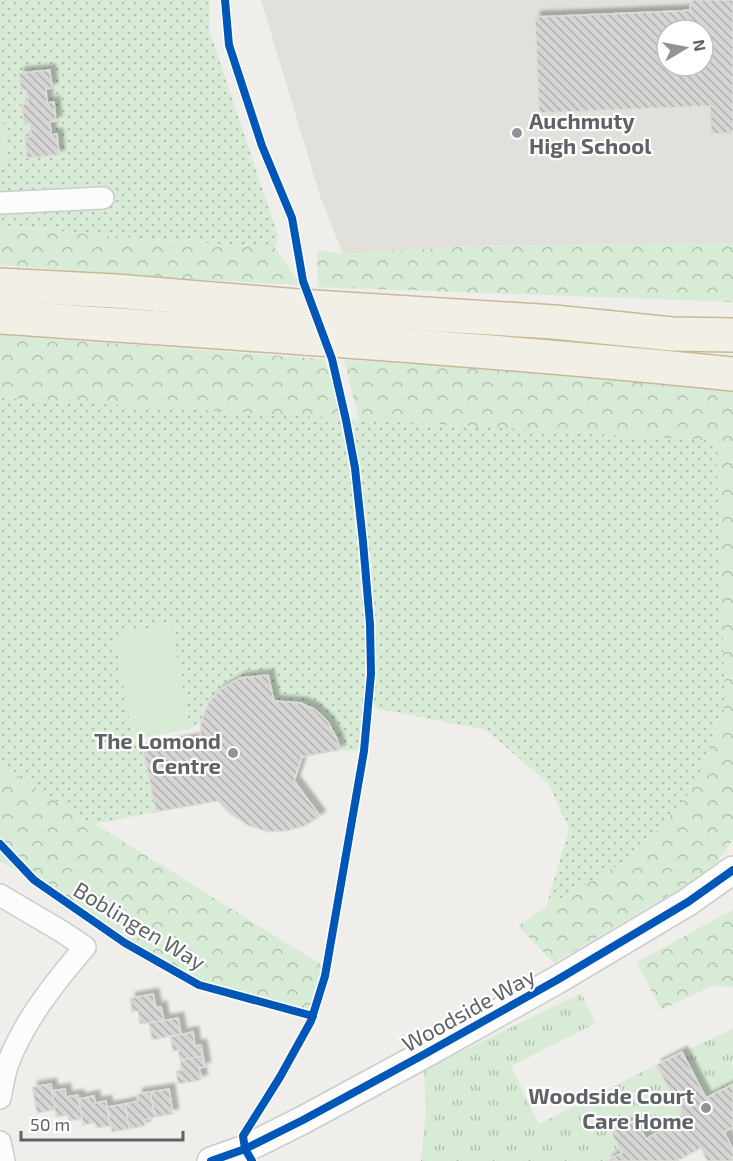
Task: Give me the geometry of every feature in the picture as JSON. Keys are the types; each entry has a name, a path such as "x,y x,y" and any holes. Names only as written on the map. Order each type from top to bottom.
{"highway":[{"path":"0,285 554,322 672,334 733,335"},
{"path":"554,322 682,312 733,312"},
{"path":"0,317 325,340 733,374"}],"street":[{"path":"0,203 103,198"},
{"name":"Woodside Way","path":"211,1161 245,1149 303,1120 557,980 688,902 733,870"},
{"path":"0,895 85,947 53,984 25,1029 7,1066 0,1098"},
{"path":"0,1142 4,1161"}],"shaded area":[{"name":"Auchmuty High School","path":"261,0 733,0 733,243 472,246 343,254 321,199"}],"green space":[{"path":"0,0 209,0 210,32 278,235 275,248 0,225"},
{"path":"0,90 8,169 0,170"},
{"path":"0,226 275,248 301,285 148,277 0,265"},
{"path":"733,243 733,302 318,287 317,250 343,254 472,246"},
{"path":"0,335 324,359 346,420 0,398"},
{"path":"344,360 706,380 733,388 733,840 710,871 554,963 518,926 637,854 696,785 716,441 359,420"},
{"path":"0,398 716,441 725,706 696,785 637,854 546,907 569,829 548,783 486,730 369,707 364,751 340,750 337,739 301,703 274,701 268,675 240,678 208,703 201,723 190,729 171,625 133,739 143,749 156,812 93,824 0,765"},
{"path":"171,624 190,729 133,740 114,635"},
{"path":"0,765 327,968 313,1016 199,985 125,943 34,880 0,861"},
{"path":"733,910 733,987 712,986 661,1010 637,962"},
{"path":"581,993 596,1023 511,1066 539,1124 656,1065 684,1118 646,1139 635,1120 612,1132 622,1153 606,1161 421,1161 426,1108 424,1070"},
{"path":"733,1029 733,1062 731,1064 733,1084 706,1098 682,1052"}],"building":[{"path":"691,0 733,0 733,133 711,134 710,106 539,113 535,17 690,10"},
{"path":"50,70 52,88 46,89 47,103 54,102 56,121 50,122 51,135 57,134 59,155 27,158 25,137 31,136 30,124 24,124 22,105 28,104 26,90 21,90 19,73"},
{"name":"The Lomond Centre","path":"268,675 274,701 301,703 314,709 328,722 337,739 340,750 302,757 294,781 320,816 305,826 286,831 269,832 249,826 229,813 218,801 156,812 143,749 200,738 201,723 208,703 221,689 240,678"},
{"path":"153,994 156,1008 161,1007 164,1021 140,1024 138,1011 132,1012 130,998"},
{"path":"178,1018 181,1034 152,1040 149,1023"},
{"path":"193,1032 195,1046 201,1045 203,1056 180,1060 178,1050 173,1051 170,1037"},
{"name":"Woodside Court Care Home","path":"682,1052 706,1098 733,1084 733,1127 724,1132 733,1150 733,1161 707,1161 701,1148 677,1161 606,1161 622,1153 611,1132 635,1120 646,1139 684,1118 656,1065"},
{"path":"203,1056 205,1067 199,1068 202,1080 178,1084 176,1071 182,1070 180,1060"},
{"path":"51,1084 55,1110 37,1113 32,1087"},
{"path":"65,1089 66,1097 78,1095 82,1119 69,1121 68,1115 56,1117 52,1091"},
{"path":"169,1089 173,1114 155,1117 150,1092"},
{"path":"150,1092 155,1117 144,1120 145,1126 129,1129 125,1104 138,1101 137,1094"},
{"path":"94,1096 95,1103 106,1101 110,1126 96,1128 95,1123 83,1125 79,1099"},
{"path":"125,1104 129,1129 112,1132 107,1107"}],"cycle path":[{"path":"225,0 229,45 262,146 292,218 303,281 332,359 355,468 370,624 371,674 364,751 325,976 311,1021 280,1077 243,1136 245,1149 252,1161"},
{"name":"Boblingen Way","path":"0,844 34,880 125,943 199,985 313,1016"},
{"path":"211,1161 245,1149 423,1055 557,980 688,902 733,870"}],"place":[{"name":"Auchmuty High School","path":"517,133"},
{"name":"The Lomond Centre","path":"233,753"},
{"name":"Woodside Court Care Home","path":"706,1108"}]}
